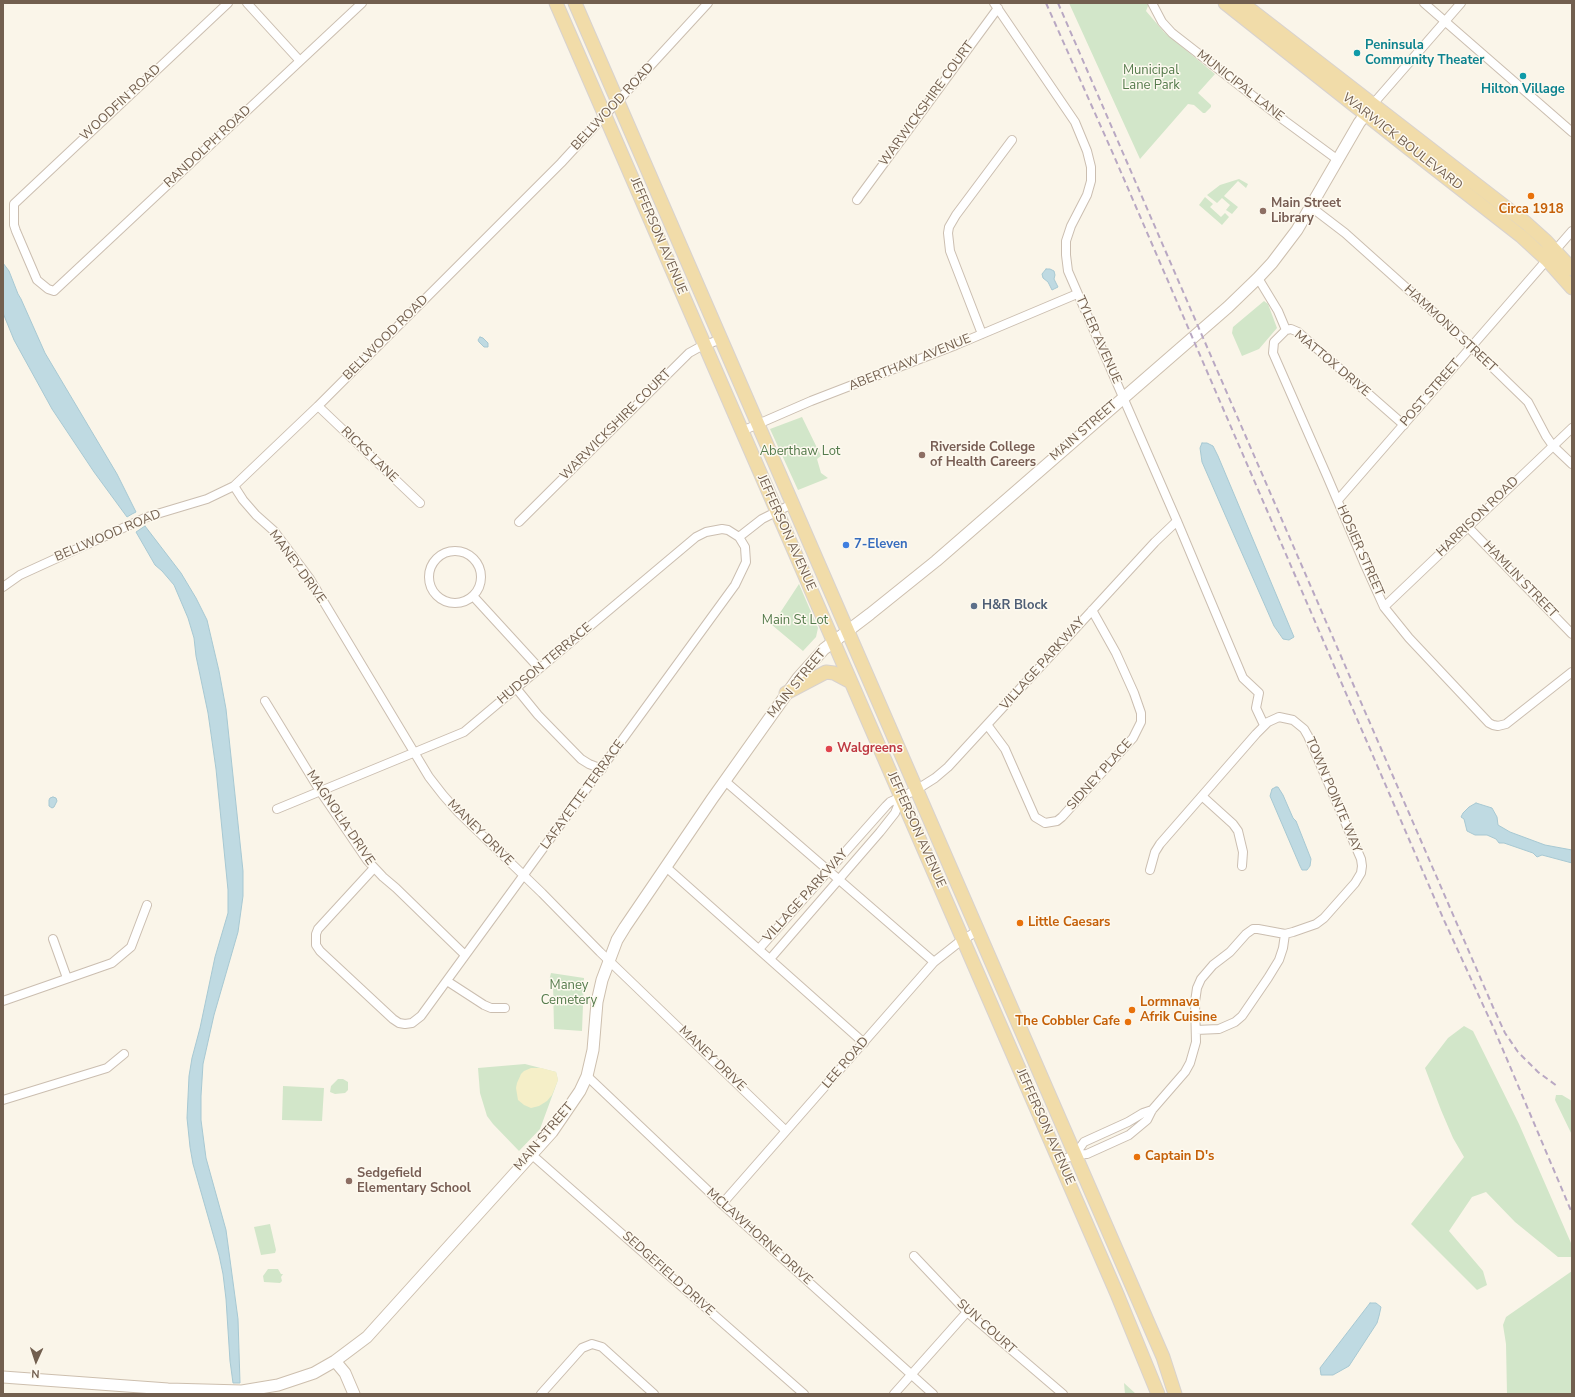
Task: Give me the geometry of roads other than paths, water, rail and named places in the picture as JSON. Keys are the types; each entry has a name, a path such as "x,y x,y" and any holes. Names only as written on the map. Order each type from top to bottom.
{"main road":[{"name":"JEFFERSON AVENUE","path":"556,3 1136,1337 1158,1394"},
{"name":"JEFFERSON AVENUE","path":"575,3 1163,1357 1175,1394"},
{"name":"WARWICK BOULEVARD","path":"1225,3 1369,109"},
{"name":"WARWICK BOULEVARD","path":"1242,3 1369,109 1406,147 1516,231 1572,269"},
{"name":"MAIN STREET","path":"3,1377 167,1391 242,1391 278,1386 314,1373 335,1361 358,1344 376,1327 532,1154 566,1114 587,1076 593,1050 599,995 608,960 625,927 786,693 818,655 833,641 870,614 936,561 1228,307 1258,278 1285,247 1312,207 1369,109"},
{"name":"WARWICK BOULEVARD","path":"1551,255 1572,288"},
{"path":"786,693 826,672 834,672 851,682"},
{"path":"335,1361 347,1377 354,1394"}],"street":[{"name":"WOODFIN ROAD","path":"54,290 42,285 35,275 14,226 14,204 228,3"},
{"path":"247,3 300,61"},
{"name":"RANDOLPH ROAD","path":"54,290 362,3"},
{"name":"BELLWOOD ROAD","path":"3,587 20,575 147,517 207,499 234,486 318,406 555,169 606,116 617,102 708,3"},
{"name":"MUNICIPAL LANE","path":"1152,3 1162,22 1172,34 1338,160"},
{"path":"1424,3 1572,132"},
{"name":"MAIN STREET","path":"1369,109 1461,3"},
{"name":"WARWICKSHIRE COURT","path":"857,200 996,6"},
{"name":"TYLER AVENUE","path":"996,6 1075,122 1088,151 1091,181 1087,195 1071,226 1066,241 1068,271 1177,521 1243,678 1259,693 1256,708 1264,725"},
{"path":"982,334 950,251 948,233 956,215 1012,140"},
{"name":"HAMMOND STREET","path":"1312,207 1345,233 1472,347 1528,402 1553,446 1572,464"},
{"name":"POST STREET","path":"1338,500 1572,231"},
{"name":"MATTOX DRIVE","path":"1258,278 1278,311 1286,330 1291,329 1298,332 1404,425"},
{"name":"ABERTHAW AVENUE","path":"742,432 811,401 982,334 1077,294"},
{"name":"HOSIER STREET","path":"1286,330 1274,342 1273,353 1384,607 1410,638 1489,723 1498,726 1503,725 1572,672"},
{"name":"WARWICKSHIRE COURT","path":"519,522 689,353 721,339"},
{"name":"RICKS LANE","path":"318,406 420,503"},
{"name":"HARRISON ROAD","path":"1384,607 1572,428"},
{"name":"MANEY DRIVE","path":"234,486 243,500 256,515 274,532 310,580 429,777 458,812 524,875 608,960 786,1131"},
{"path":"739,537 762,519 792,504"},
{"name":"VILLAGE PARKWAY","path":"759,949 886,806 890,802 916,790 935,778 948,767 988,726 1155,542 1177,521"},
{"name":"HAMLIN STREET","path":"1468,526 1572,634"},
{"name":"HUDSON TERRACE","path":"277,809 464,732 696,537 706,532 722,529 728,530 739,537"},
{"name":"LAFAYETTE TERRACE","path":"374,868 318,929 315,939 316,945 320,951 389,1016 398,1023 405,1024 417,1020 447,981 735,585 746,562 745,547 739,537"},
{"path":"453,551 472,557 480,568 481,575 480,583 473,596 461,602 454,603 448,602 436,595 430,578 433,565 442,555 453,551"},
{"path":"473,596 539,668"},
{"name":"SIDNEY PLACE","path":"988,726 1005,749 1035,817 1045,823 1062,817 1133,738 1140,722 1141,713 1131,687 1116,653 1092,610"},
{"path":"516,688 534,710 581,759 602,769"},
{"name":"MAGNOLIA DRIVE","path":"265,701 320,791 367,860 466,955"},
{"name":"TOWN POINTE WAY","path":"1150,870 1152,860 1160,844 1264,725 1273,719 1284,717 1293,720 1304,729 1361,859 1362,866 1361,873 1355,883 1324,918 1316,924 1285,934"},
{"path":"725,781 934,962"},
{"path":"1202,796 1234,824 1241,838 1243,852 1242,866"},
{"name":"VILLAGE PARKWAY","path":"770,960 839,881 895,813 901,797"},
{"name":"VILLAGE PARKWAY","path":"853,843 863,852"},
{"path":"666,868 864,1043"},
{"path":"3,1001 112,963 131,947 147,905"},
{"path":"1059,1161 1075,1155 1087,1154 1129,1135 1147,1120 1152,1110 1185,1072 1190,1063 1196,1042 1195,998 1201,979 1206,972 1230,952 1250,931 1258,929 1285,934 1279,960 1242,1016 1235,1022 1219,1029 1196,1030"},
{"name":"LEE ROAD","path":"722,1204 934,962 963,939 977,931"},
{"path":"54,939 67,978"},
{"path":"447,981 484,1005 491,1008 505,1008"},
{"path":"3,1100 106,1068 124,1054"},
{"name":"MCLAWHORNE DRIVE","path":"587,1076 722,1204 933,1394"},
{"path":"1075,1155 1084,1142 1117,1128 1143,1113 1152,1110"},
{"name":"SEDGEFIELD DRIVE","path":"532,1154 804,1394"},
{"name":"SUN COURT","path":"914,1256 967,1312 1063,1394"},
{"path":"894,1394 967,1312"},
{"path":"541,1394 582,1348 592,1344 602,1347 654,1394"}],"water":[{"path":"3,263 9,271 45,353 117,474 136,512 127,517 94,472 52,409 14,340 3,313"},
{"path":"1046,269 1054,271 1054,279 1058,287 1052,290 1048,282 1043,278 1042,274"},
{"path":"480,337 488,343 488,347 484,347 479,342 478,340"},
{"path":"1202,443 1207,443 1213,446 1218,456 1294,637 1289,640 1283,639 1274,626 1202,462 1200,448"},
{"path":"145,526 181,573 207,620 226,709 243,871 243,896 238,932 214,1015 203,1064 201,1120 206,1158 226,1230 238,1319 240,1383 233,1383 223,1274 193,1164 187,1118 189,1076 192,1058 215,957 228,913 228,890 216,769 208,713 196,656 194,638 188,618 174,585 155,565 136,532"},
{"path":"1278,787 1283,795 1293,818 1296,821 1311,859 1310,866 1307,870 1302,870 1300,866 1270,796 1272,789"},
{"path":"53,797 56,798 57,801 52,808 49,806 49,800"},
{"path":"1476,803 1492,808 1497,817 1498,825 1510,832 1545,845 1572,850 1572,863 1542,855 1537,857 1533,853 1504,843 1499,843 1496,839 1487,835 1475,835 1467,831 1464,819 1461,817 1469,807"},
{"path":"1370,1303 1376,1303 1381,1307 1377,1323 1349,1366 1333,1375 1321,1375 1320,1368"}],"railway":[{"path":"1046,3 1114,156 1443,918 1495,1031 1572,1213"},
{"path":"1058,3 1493,1007 1505,1033 1518,1052 1538,1072 1557,1086"}],"place":[{"name":"Peninsula Community Theater","path":"1357,53"},
{"name":"Hilton Village","path":"1523,76"},
{"name":"Circa 1918","path":"1531,196"},
{"name":"Main Street Library","path":"1263,211"},
{"name":"Riverside College of Health Careers","path":"922,455"},
{"name":"7-Eleven","path":"846,545"},
{"name":"H&R Block","path":"974,606"},
{"name":"Walgreens","path":"829,749"},
{"name":"Little Caesars","path":"1020,923"},
{"name":"Lormnava Afrik Cuisine","path":"1132,1010"},
{"name":"The Cobbler Cafe","path":"1128,1022"},
{"name":"Captain D's","path":"1137,1157"},
{"name":"Sedgefield Elementary School","path":"349,1181"}],"park label":[{"name":"Municipal Lane Park","path":"1151,78"},
{"name":"Aberthaw Lot","path":"800,452"},
{"name":"Main St Lot","path":"795,621"},
{"name":"Maney Cemetery","path":"569,994"}]}
